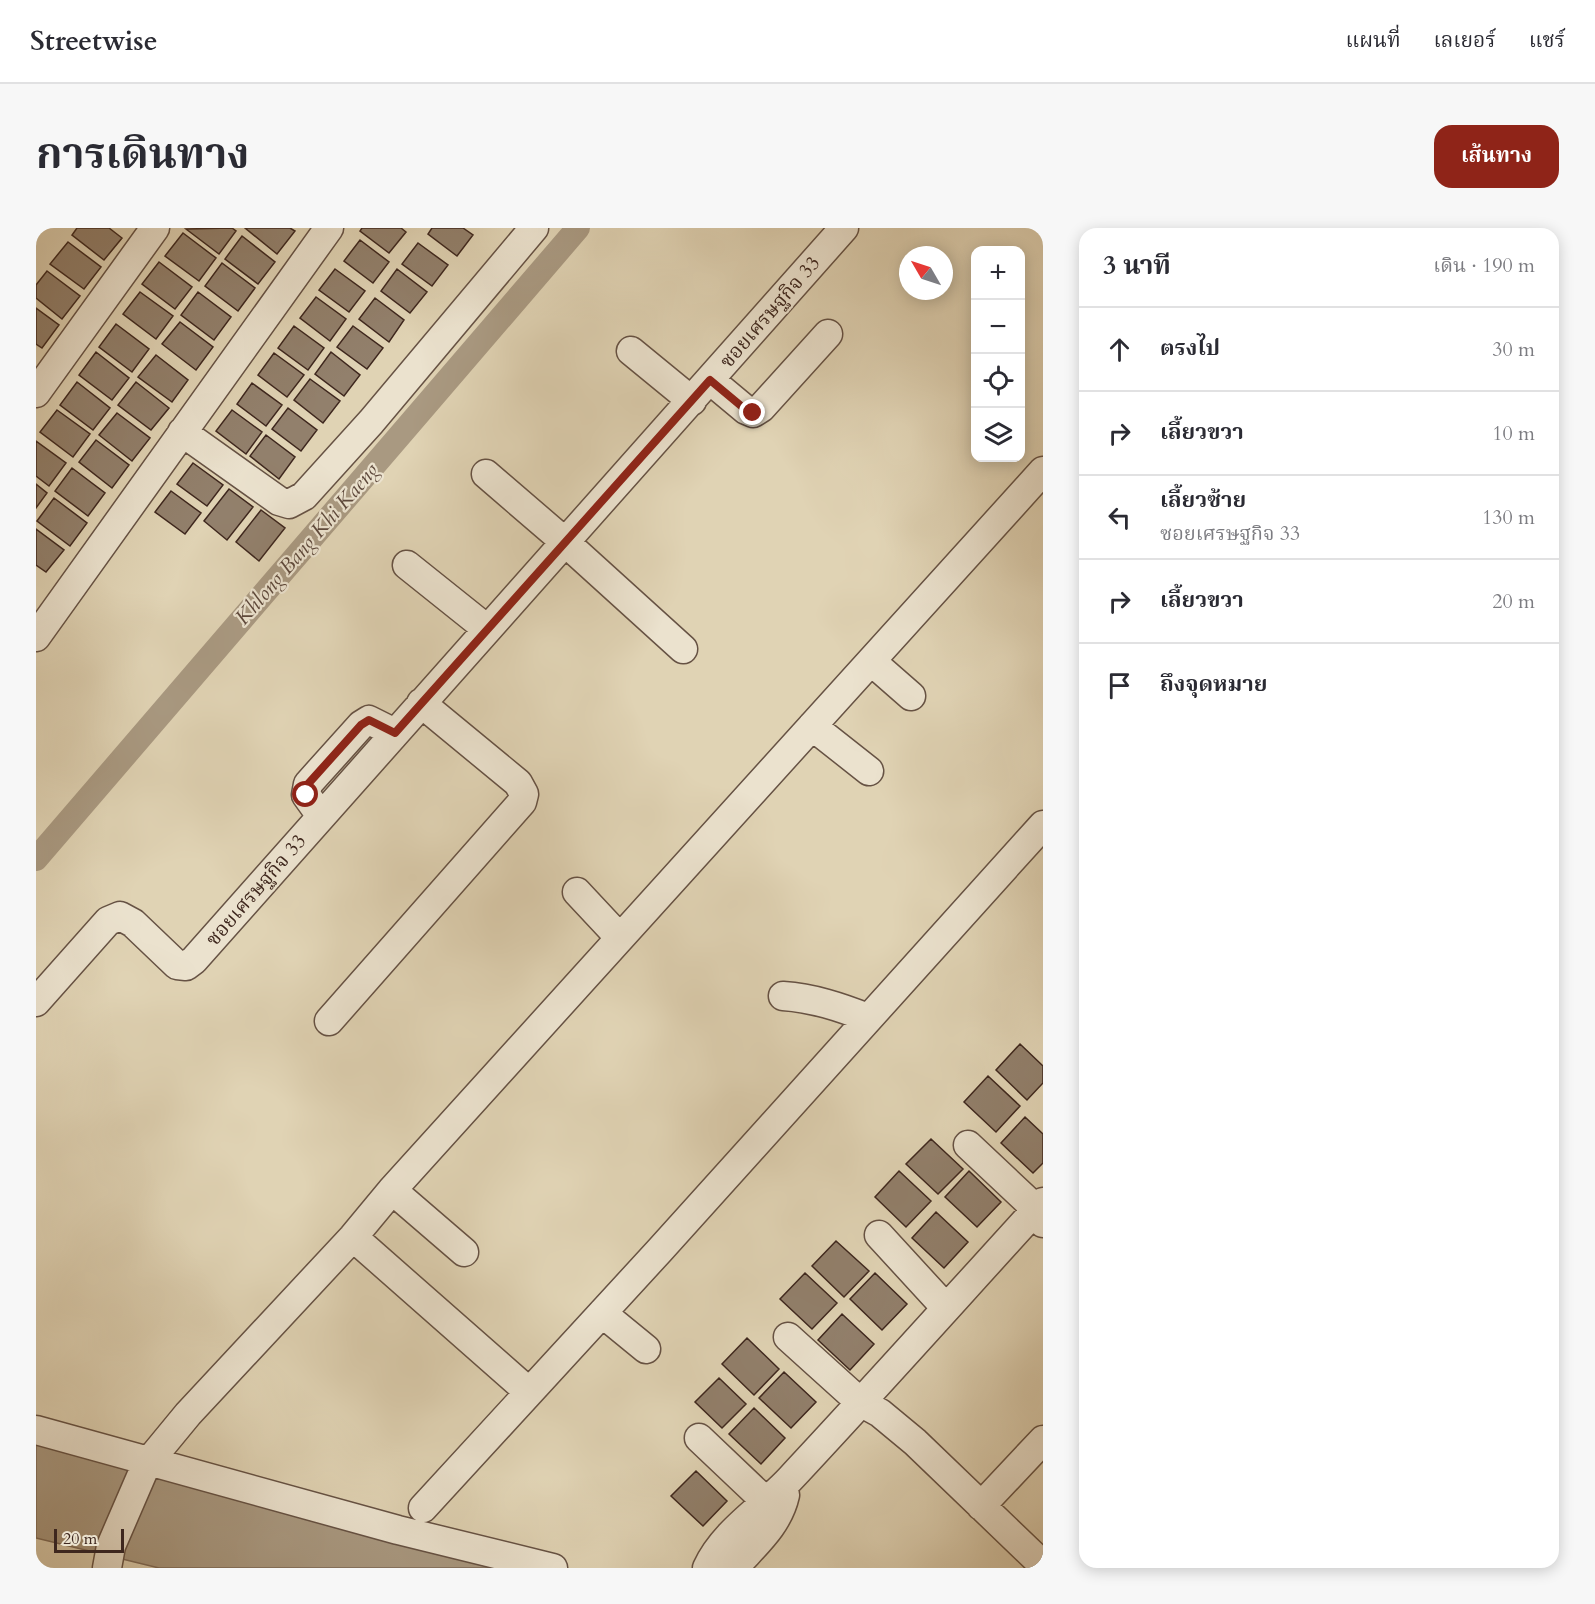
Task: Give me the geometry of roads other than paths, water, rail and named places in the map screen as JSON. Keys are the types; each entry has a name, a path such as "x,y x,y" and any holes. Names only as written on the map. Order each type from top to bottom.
{"street":[{"path":"36,393 155,228"},
{"path":"36,637 329,228"},
{"path":"183,432 279,501 289,504 304,496 371,422 534,228"},
{"name":"ซอยเศรษฐกิจ 33","path":"36,1002 108,921 120,916 133,923 177,965 186,966 194,960 844,228"},
{"path":"710,380 746,410 753,413 761,408 828,334"},
{"path":"632,351 692,401"},
{"path":"109,1557 147,1463 188,1414 353,1237 392,1190 1043,471"},
{"path":"486,474 565,542 682,649"},
{"path":"407,566 487,629"},
{"path":"871,661 911,696"},
{"path":"329,1021 522,802 524,794 518,783 421,703"},
{"path":"812,726 869,771"},
{"path":"423,1508 1043,825"},
{"path":"577,892 620,938"},
{"path":"783,996 803,997 835,1005 868,1018"},
{"path":"735,1568 761,1540 772,1507 788,1481 946,1308 1041,1211 968,1145"},
{"path":"392,1190 464,1252"},
{"path":"879,1235 946,1308"},
{"path":"353,1237 529,1392"},
{"path":"602,1313 646,1348"},
{"path":"788,1337 860,1402 880,1413 915,1442 1043,1565"},
{"path":"36,1430 147,1463 398,1530 553,1568"},
{"path":"699,1438 772,1507"},
{"path":"981,1506 1043,1440"},
{"path":"706,1568 726,1540 772,1507"}],"waterway":[{"name":"Khlong Bang Khi Kaeng","path":"36,859 578,228"}]}
